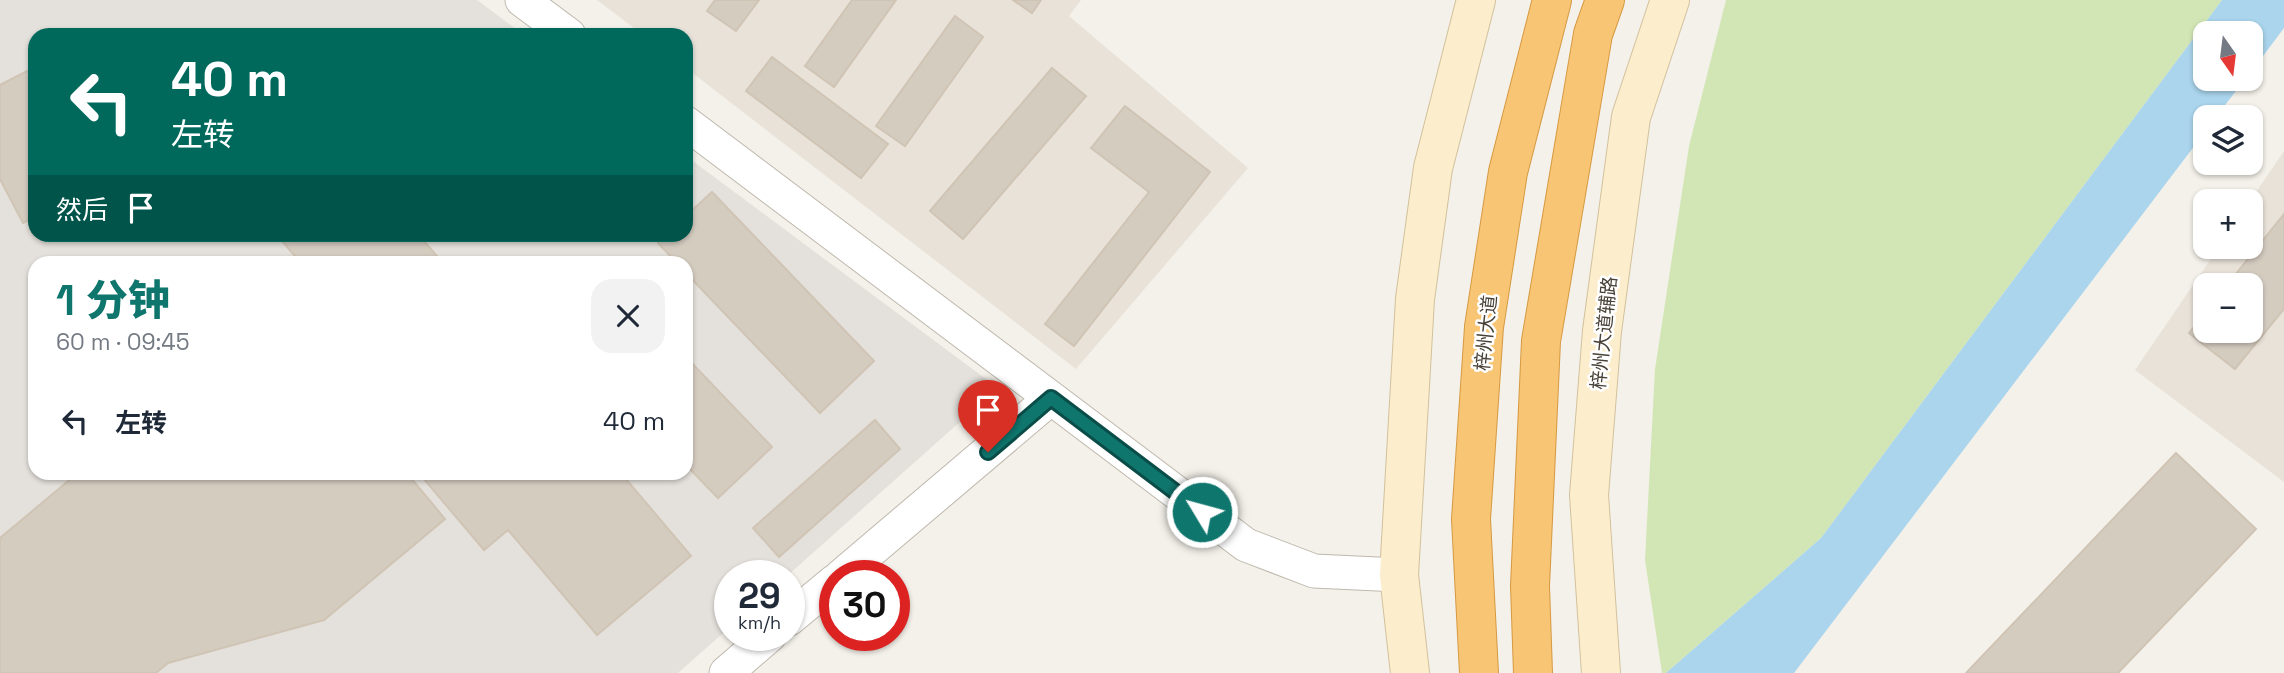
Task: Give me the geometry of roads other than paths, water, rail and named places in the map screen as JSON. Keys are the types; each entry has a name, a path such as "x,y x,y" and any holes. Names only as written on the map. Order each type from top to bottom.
{"highway":[{"name":"梓州大道","path":"1479,673 1471,520 1484,327 1508,172 1552,0"},
{"path":"1533,673 1530,586 1541,341 1593,34 1605,0"}],"main road":[{"path":"1410,673 1399,575 1415,299 1431,181 1476,0"},
{"name":"梓州大道辅路","path":"1601,673 1589,495 1602,331 1631,117 1670,0"}],"street":[{"path":"523,0 560,28"},
{"path":"693,128 1245,545 1314,571 1399,575"},
{"path":"860,560 1051,398"},
{"path":"805,606 819,594"},
{"path":"726,673 752,651"}],"water":[{"path":"2222,0 2284,0 2284,28 2263,56 2263,21 2206,21"},
{"path":"2193,39 2193,91 2236,91 2225,105 2193,105 2193,148 1794,673 1666,673 1821,538"}]}
